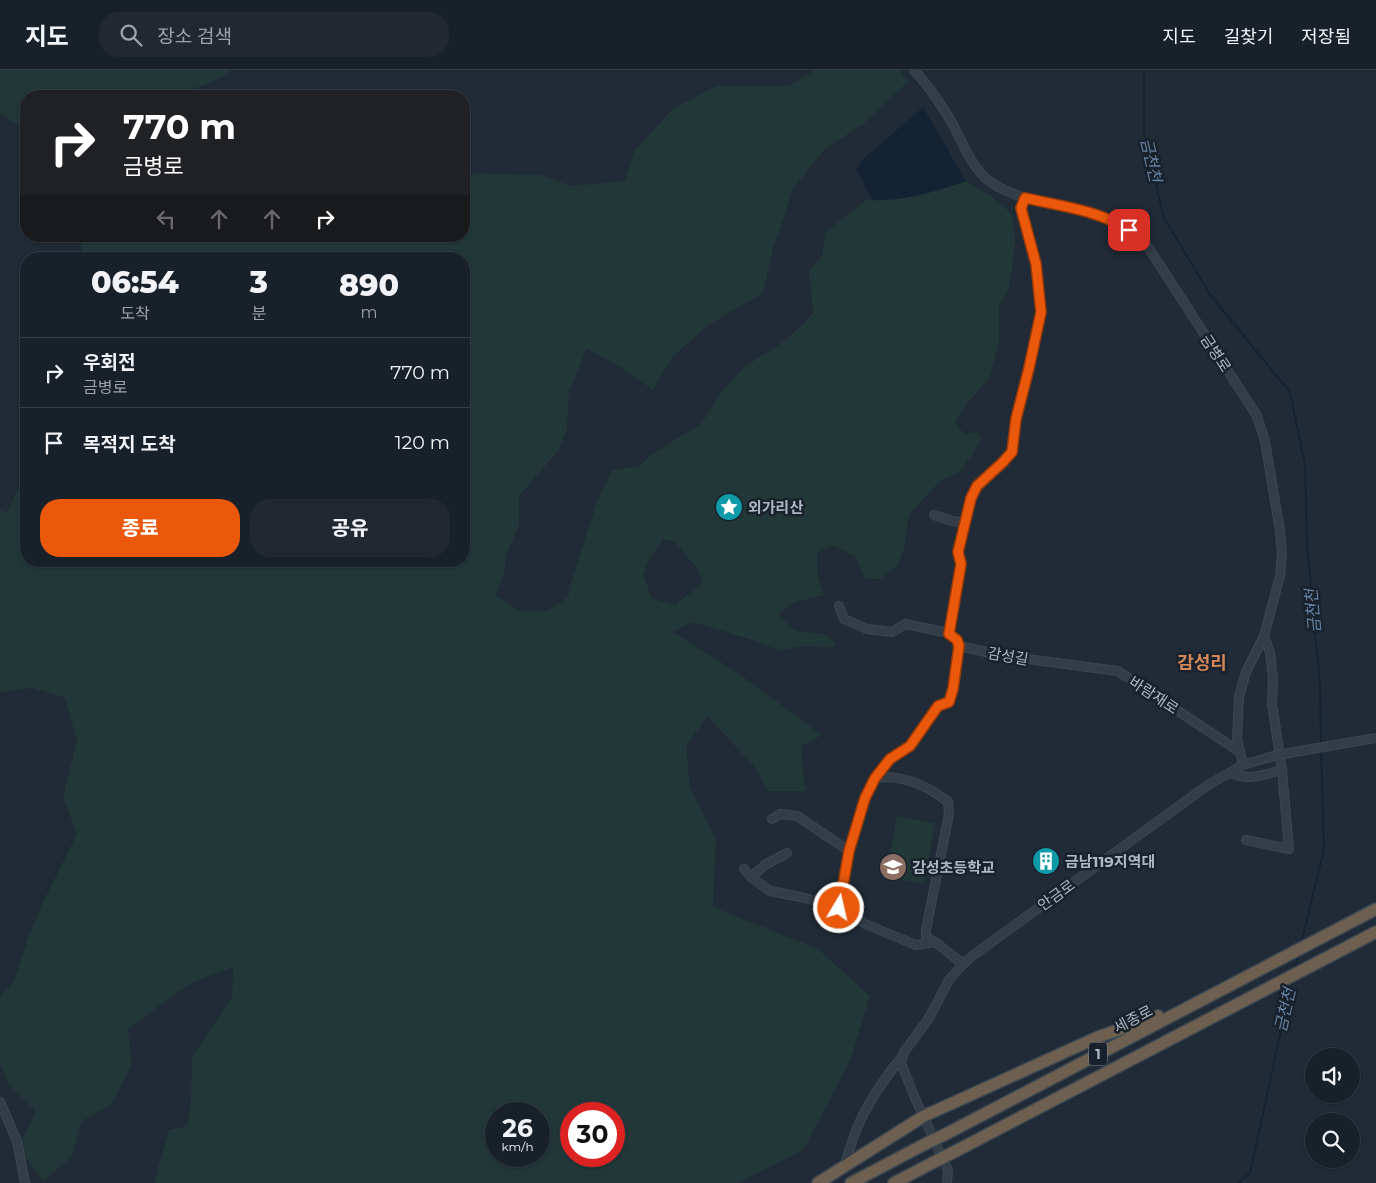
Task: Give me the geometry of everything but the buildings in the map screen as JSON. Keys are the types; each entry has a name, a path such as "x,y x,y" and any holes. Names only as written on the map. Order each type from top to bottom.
{"highway":[{"name":"1","path":"1360,917 1376,905"},
{"name":"세종로","path":"851,1183 1376,909"},
{"name":"1","path":"894,1183 1376,932"},
{"path":"818,1183 924,1116 1098,1037 1193,1005"}],"street":[{"name":"금병로","path":"914,70 927,84 948,116 974,163 986,179 995,186 1025,198 1098,214 1140,237 1257,416 1265,440 1282,553 1280,576 1264,636 1246,672 1239,696 1237,739 1243,765"},
{"path":"949,634 961,564 958,552 971,498 977,486 1012,452 1016,419 1041,312 1036,264 1021,208 1025,198"},
{"path":"934,515 965,523"},
{"path":"839,606 844,619 867,629 892,632 905,624 949,634 957,640 959,646 953,689 949,702 938,706 910,746 890,759 875,778 865,798 849,851 839,908"},
{"path":"1246,840 1289,849 1282,770 1272,704 1273,678 1270,653 1264,636"},
{"name":"감성길","path":"959,646 1004,656 1057,664"},
{"name":"바람재로","path":"1057,664 1118,671 1240,752"},
{"name":"안금로","path":"844,1165 852,1146 856,1129 884,1079 929,1018 949,980 963,964 1013,925 1208,785 1243,765 1277,755 1376,738"},
{"path":"1230,773 1239,777 1250,778 1282,770"},
{"path":"875,778 894,777 918,784 936,793 948,802 949,814 926,937 963,964"},
{"path":"772,819 780,814 798,816 849,851"},
{"path":"751,877 765,865 787,853"},
{"path":"744,869 751,877 770,891 801,897 848,910 865,924 916,945 935,942"},
{"path":"901,1058 901,1063 948,1170 947,1183"},
{"path":"0,1102 17,1141 25,1183"}],"green space":[{"path":"0,70 231,70 224,76 192,90 20,90 20,127 0,113"},
{"path":"815,70 899,70 909,81 863,124 825,149 792,190 774,245 763,293 710,324 673,356 653,390 587,348 569,392 567,428 559,450 519,496 519,524 506,555 504,573 496,595 517,610 547,611 568,597 597,501 612,470 639,466 652,454 701,424 722,391 743,368 783,342 813,313 809,271 822,256 825,233 866,200 892,199 917,195 966,181 993,197 1012,214 1015,240 1013,265 1008,291 999,307 999,343 989,379 968,402 955,422 964,434 977,432 982,439 961,471 940,481 909,515 904,548 898,565 880,579 865,579 856,557 832,545 817,554 818,577 824,595 795,602 779,614 796,631 824,634 835,642 834,647 801,646 779,651 756,641 692,622 673,632 738,673 822,735 801,746 805,791 768,791 754,766 707,716 686,747 690,787 716,839 713,907 818,949 870,996 850,1061 803,1150 738,1183 154,1183 169,1130 187,1126 191,1101 192,1057 232,997 233,967 191,983 128,1029 132,1065 111,1105 81,1122 72,1157 43,1181 18,1148 36,1111 8,1084 0,1063 0,996 14,981 41,906 77,834 63,797 77,741 65,698 33,688 0,692 0,510 7,513 20,484 20,567 470,567 470,252 82,252 80,242 470,242 470,173 542,175 570,186 625,181 634,151 672,110 716,86 788,86","holes":["663,539 675,542 699,571 702,583 675,605 652,598 643,575 650,558"]},
{"path":"897,816 935,823 924,884 886,877"}],"water":[{"path":"923,107 966,181 908,198 872,200 856,169 862,160"}],"waterway":[{"name":"금천천","path":"1144,70 1144,135 1164,218 1211,296 1290,392 1305,465 1307,544 1320,684 1321,744"},
{"name":"금천천","path":"1301,944 1324,849 1321,749"},
{"name":"금천천","path":"1295,968 1298,956"},
{"name":"금천천","path":"1239,1183 1250,1173 1292,980"}],"place":[{"name":"외가리산","path":"729,507"},
{"name":"금남119지역대","path":"1046,861"},
{"name":"감성초등학교","path":"893,867"}],"district":[{"name":"감성리","path":"1202,663"}],"route":[{"path":"839,908 849,851 865,798 875,778 890,759 910,746 938,706 949,702 953,689 959,646 957,640 949,634 961,564 958,552 967,511 977,486 1012,452 1016,419 1041,312 1036,264 1021,208 1025,198 1098,214 1129,230"}]}
